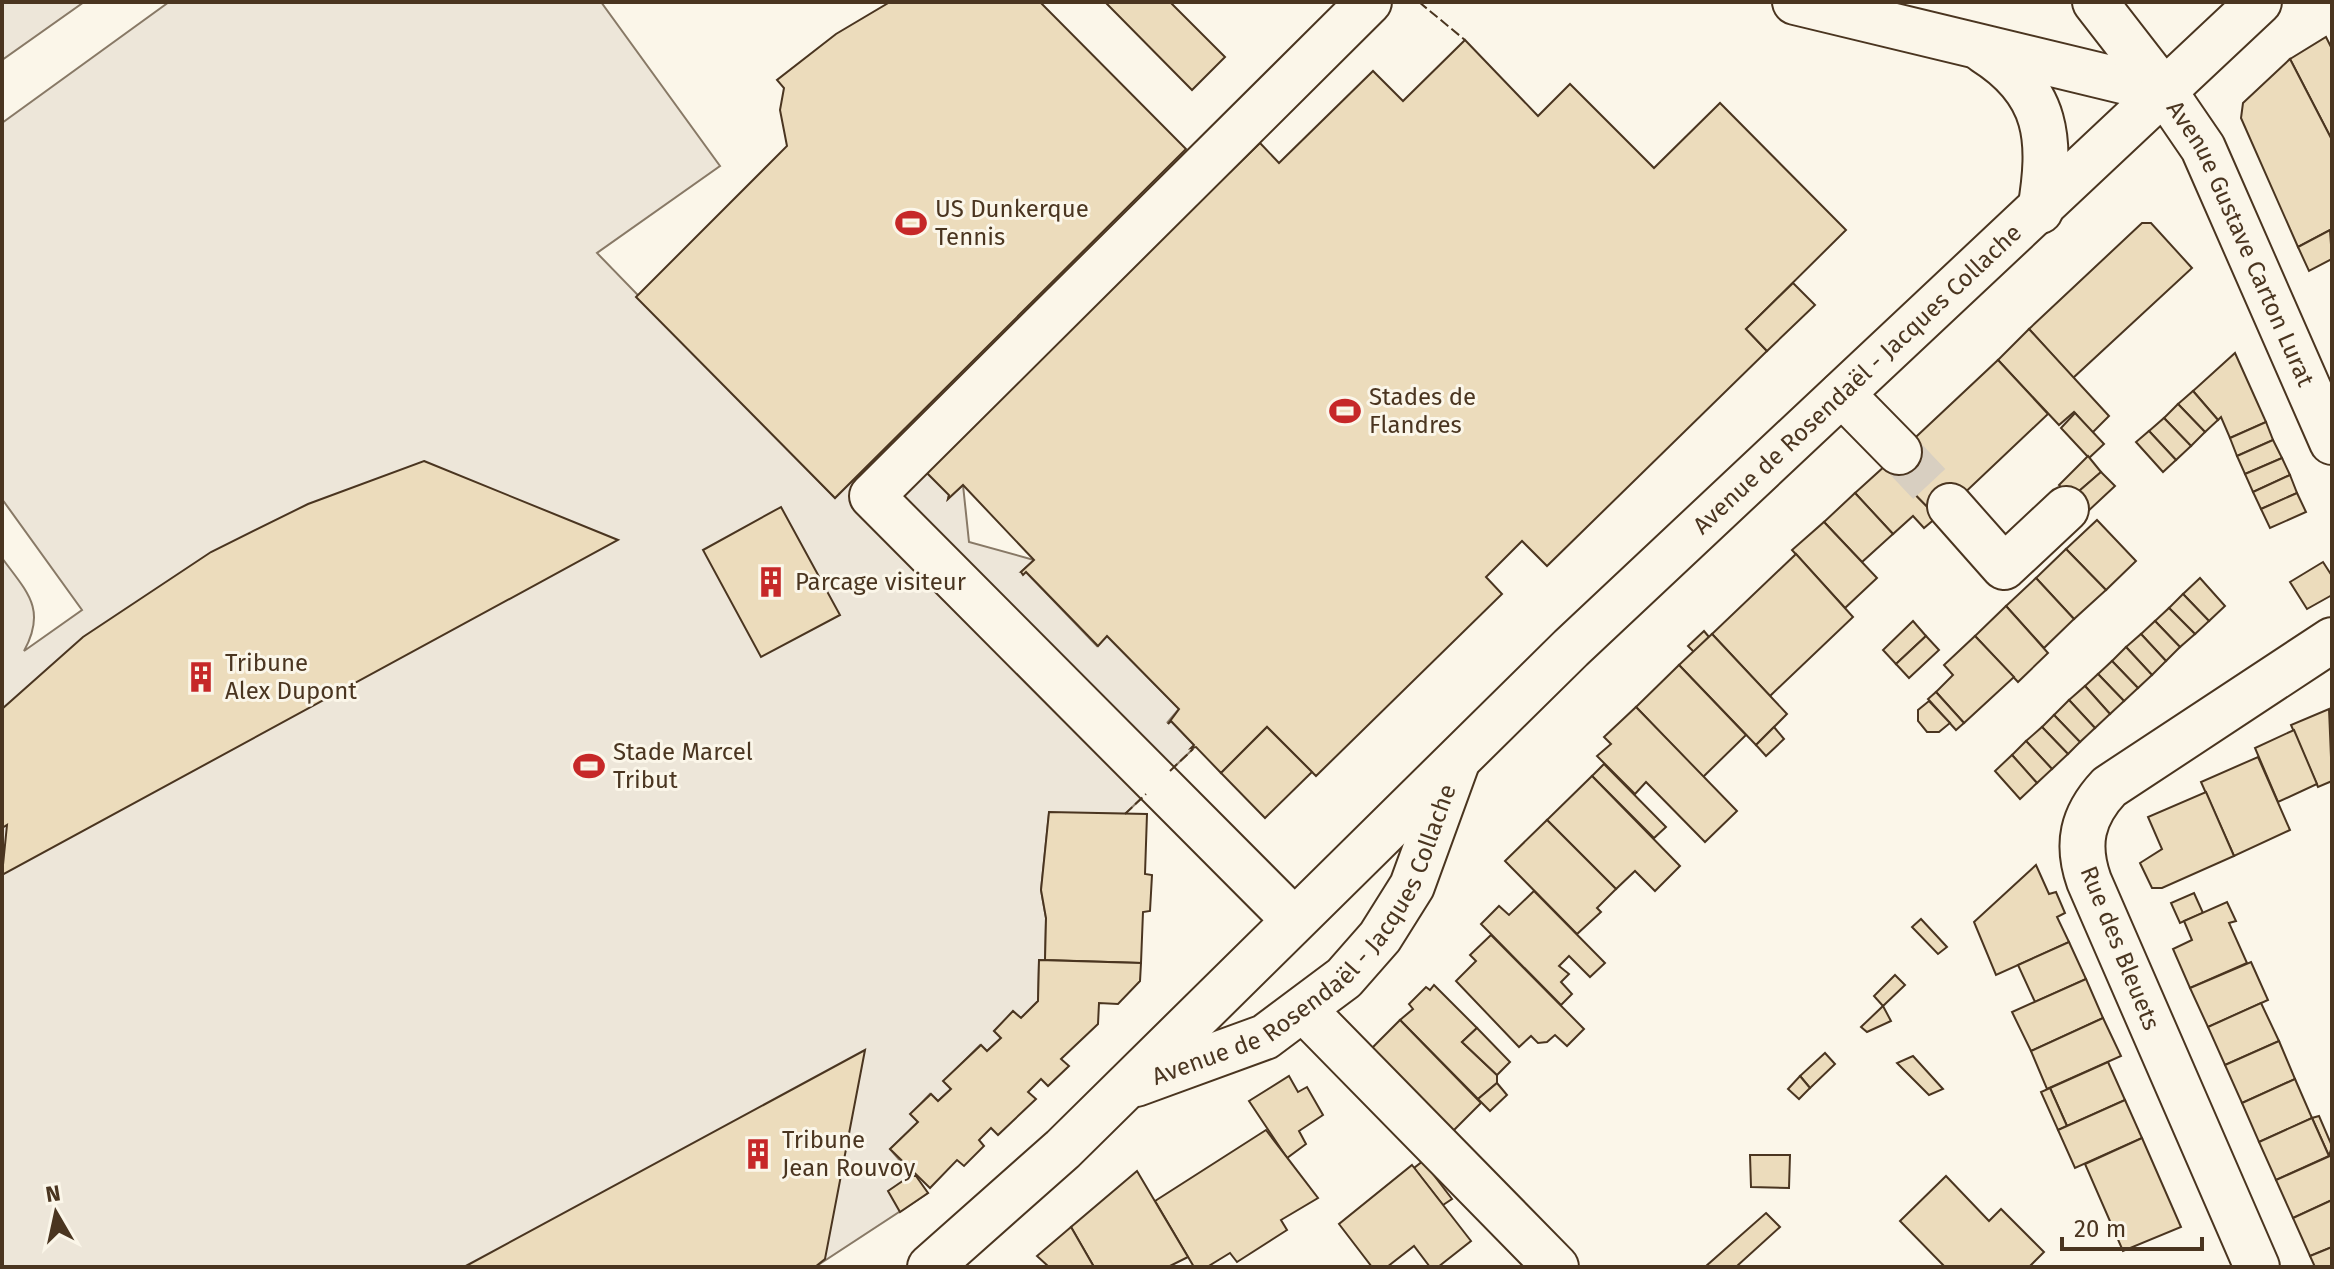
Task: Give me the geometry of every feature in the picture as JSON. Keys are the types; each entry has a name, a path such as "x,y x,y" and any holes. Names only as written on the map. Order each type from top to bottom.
{"street":[{"path":"1294,920 872,496 1369,2"},
{"path":"1795,2 2164,91"},
{"name":"Avenue Gustave Carton Lurat","path":"2095,2 2164,91 2203,148 2332,442"},
{"name":"Avenue de Rosendaël - Jacques Collache","path":"930,1267 1063,1149 1458,757 2259,2"},
{"path":"1975,46 2022,80 2040,110 2046,167 2040,211"},
{"path":"1842,394 1899,452"},
{"path":"1950,506 2004,567 2066,509"},
{"name":"Rue des Bleuets","path":"2257,1267 2089,881 2083,863 2083,831 2096,801 2109,787 2332,640"},
{"name":"Avenue de Rosendaël - Jacques Collache","path":"1127,1087 1265,1037 1305,1011 1344,978 1398,913 1423,861 1458,757"},
{"path":"1305,1011 1556,1267"},
{"name":"Avenue de Rosendaël - Jacques Collache","path":"971,1267 1063,1149"}],"shaded area":[{"path":"2,2 84,2 2,60"},
{"name":"Stade Marcel Tribut","path":"169,2 601,2 720,166 597,253 835,498 890,443 922,472 926,472 949,495 948,499 963,485 969,542 1034,560 1021,572 1026,572 1097,646 1107,636 1179,709 1167,723 1171,721 1194,745 1193,749 1125,814 1049,813 1041,890 1046,918 1045,960 1039,960 1038,1001 1021,1018 1013,1012 994,1031 1001,1038 987,1051 980,1045 944,1081 951,1089 938,1101 930,1094 911,1114 918,1122 890,1149 928,1193 815,1267 2,1267 2,558 26,591 34,612 31,636 24,651 82,610 2,499 2,123"}],"building":[{"name":"US Dunkerque Tennis","path":"890,2 1040,2 1186,149 835,498 636,297 787,146 780,110 784,88 777,80 836,34"},
{"path":"1105,2 1170,2 1225,57 1192,90"},
{"path":"2326,37 2332,49 2332,140 2290,59"},
{"name":"Stades de Flandres","path":"1465,40 1538,116 1570,84 1654,168 1720,103 1846,230 1746,329 1767,351 1547,566 1522,541 1486,577 1502,594 1316,776 1267,727 1221,773 1196,747 1191,748 1194,745 1171,721 1168,724 1179,709 1107,636 1098,646 1026,572 1023,575 1021,572 1034,560 963,485 948,499 949,495 926,472 922,472 1260,143 1279,163 1373,71 1403,101"},
{"path":"2290,59 2332,140 2332,229 2298,247 2241,118 2243,103"},
{"path":"2142,223 2151,223 2192,268 2073,378 2029,329"},
{"path":"2330,230 2332,259 2309,271 2298,247"},
{"path":"1793,283 1815,305 1767,351 1746,329"},
{"path":"2029,329 2109,416 2092,433 2074,412 2059,425 1998,360"},
{"path":"2235,353 2266,422 2230,438 2221,417 2218,420 2193,391"},
{"path":"1998,360 2048,414 1938,518 1886,465"},
{"path":"2193,391 2218,420 2205,432 2178,404"},
{"path":"2178,404 2205,432 2191,446 2164,418"},
{"path":"2075,413 2104,444 2089,458 2061,428"},
{"path":"2164,418 2191,446 2176,460 2149,431"},
{"path":"2266,422 2273,440 2237,456 2230,438"},
{"path":"2149,431 2176,460 2163,472 2136,442"},
{"path":"2273,440 2282,458 2245,474 2237,456"},
{"path":"2088,456 2101,472 2071,498 2059,485"},
{"path":"2282,458 2290,475 2253,492 2245,474"},
{"name":"Tribune Alex Dupont","path":"424,461 618,540 2,875 7,825 2,828 2,709 83,637 211,552 308,504"},
{"path":"1886,465 1937,517 1924,528 1913,516 1893,534 1855,493"},
{"path":"2101,472 2115,486 2086,513 2071,498"},
{"path":"2290,475 2297,493 2261,509 2253,492"},
{"path":"1855,493 1893,534 1862,562 1824,522"},
{"path":"2297,493 2306,512 2270,528 2261,509"},
{"name":"Parcage visiteur","path":"781,507 840,615 761,657 703,550"},
{"path":"2097,520 2136,561 2106,590 2066,549"},
{"path":"1824,522 1877,578 1845,608 1792,550"},
{"path":"2066,549 2106,590 2074,619 2036,578"},
{"path":"1796,554 1853,617 1770,696 1712,634"},
{"path":"2323,562 2332,576 2332,595 2307,609 2290,582"},
{"path":"2036,578 2074,619 2044,648 2006,606"},
{"path":"2200,578 2225,606 2209,621 2183,594"},
{"path":"2183,594 2209,621 2195,634 2169,608"},
{"path":"2006,606 2048,653 2018,682 1975,636"},
{"path":"2169,608 2195,634 2180,647 2155,621"},
{"path":"1913,621 1926,636 1896,664 1883,650"},
{"path":"2155,621 2180,647 2166,661 2141,634"},
{"path":"1704,631 1709,637 1694,652 1688,646"},
{"path":"1712,634 1787,714 1756,745 1679,665"},
{"path":"2141,634 2166,661 2152,675 2126,647"},
{"path":"1926,636 1939,650 1909,678 1896,664"},
{"path":"1975,636 2014,677 1964,723 1936,692 1953,675 1944,665"},
{"path":"2126,647 2152,675 2138,688 2112,661"},
{"path":"2112,661 2138,688 2124,701 2098,674"},
{"path":"1679,665 1746,735 1703,777 1636,707"},
{"path":"2098,674 2124,701 2110,714 2085,686"},
{"path":"2085,686 2110,714 2095,728 2069,700"},
{"path":"1936,692 1964,723 1956,730 1928,699"},
{"path":"2069,700 2095,728 2080,742 2054,715"},
{"path":"1929,701 1950,723 1939,732 1927,732 1918,721 1918,710"},
{"path":"1636,707 1737,811 1705,842 1646,782 1635,794 1597,756 1611,744 1604,737"},
{"path":"2329,709 2332,781 2318,787 2291,725"},
{"path":"2054,715 2080,742 2068,754 2042,727"},
{"path":"1267,727 1312,772 1265,818 1221,773"},
{"path":"1774,727 1784,739 1766,756 1756,745"},
{"path":"2042,727 2068,754 2052,769 2026,741"},
{"path":"2294,730 2317,784 2278,802 2255,748"},
{"path":"2026,741 2052,769 2037,783 2012,755"},
{"path":"2012,755 2037,783 2020,799 1995,771"},
{"path":"2258,757 2290,830 2234,856 2201,782"},
{"path":"1604,764 1666,827 1654,838 1592,776"},
{"path":"1592,776 1680,866 1655,891 1635,871 1616,889 1547,820"},
{"path":"2206,792 2234,856 2162,888 2152,888 2140,863 2162,849 2148,817"},
{"path":"1049,812 1147,814 1145,874 1152,875 1150,911 1143,912 1141,963 1045,960 1046,918 1041,890"},
{"path":"1547,820 1616,889 1597,908 1601,912 1577,934 1505,861"},
{"path":"2036,865 2049,894 2056,892 2065,913 2057,917 2069,942 1996,975 1974,922"},
{"path":"1534,891 1605,963 1590,977 1569,956 1559,966 1569,974 1561,982 1572,994 1561,1005 1481,924 1499,906 1509,915"},
{"path":"2194,893 2203,913 2180,923 2171,903"},
{"path":"2227,902 2236,921 2229,923 2247,963 2190,988 2173,949 2192,940 2184,921"},
{"path":"1921,919 1947,947 1938,954 1912,927"},
{"path":"1491,935 1584,1029 1567,1046 1555,1035 1547,1042 1538,1043 1531,1036 1519,1047 1456,981 1476,961 1470,955"},
{"path":"2069,942 2086,979 2035,1002 2018,965"},
{"path":"1039,960 1141,963 1140,981 1118,1004 1099,1003 1098,1024 1061,1059 1069,1066 1048,1086 1041,1079 1028,1092 1036,1099 998,1135 991,1128 979,1140 984,1146 964,1166 957,1160 930,1188 890,1149 918,1122 910,1114 931,1094 938,1101 951,1089 943,1081 981,1045 987,1051 1001,1038 994,1031 1013,1011 1021,1018 1038,1001"},
{"path":"2251,962 2268,1000 2208,1027 2190,988"},
{"path":"1895,975 1905,985 1883,1006 1874,996"},
{"path":"2086,979 2103,1018 2031,1051 2012,1012"},
{"path":"1434,985 1477,1028 1462,1042 1497,1075 1497,1083 1478,1099 1400,1020 1413,1009 1409,1004 1426,987 1430,990"},
{"path":"2261,1003 2279,1041 2225,1065 2208,1027"},
{"path":"1883,1006 1891,1021 1867,1032 1861,1027"},
{"path":"2103,1018 2121,1056 2047,1089 2031,1051"},
{"path":"1400,1020 1481,1103 1444,1140 1363,1057"},
{"path":"1477,1028 1510,1062 1497,1075 1462,1042"},
{"path":"2279,1041 2295,1079 2242,1103 2225,1065"},
{"name":"Tribune Jean Rouvoy","path":"865,1050 825,1259 815,1267 464,1267"},
{"path":"1825,1053 1835,1064 1810,1088 1800,1076"},
{"path":"1913,1056 1943,1089 1929,1095 1897,1063"},
{"path":"2108,1062 2125,1100 2067,1126 2050,1088"},
{"path":"1289,1076 1298,1092 1307,1087 1323,1115 1299,1131 1306,1144 1287,1158 1249,1101"},
{"path":"1800,1076 1810,1088 1799,1099 1788,1089"},
{"path":"2295,1079 2312,1118 2259,1142 2242,1103"},
{"path":"1497,1083 1507,1095 1490,1111 1478,1099"},
{"path":"2050,1088 2067,1126 2058,1130 2041,1092"},
{"path":"2125,1100 2142,1138 2075,1168 2058,1130"},
{"path":"2319,1116 2332,1146 2329,1156 2312,1118"},
{"path":"2312,1118 2329,1156 2276,1180 2259,1142"},
{"path":"1266,1130 1318,1198 1281,1220 1287,1230 1237,1262 1230,1253 1207,1267 1194,1267 1155,1201"},
{"path":"2142,1138 2181,1227 2123,1251 2085,1164"},
{"path":"1750,1155 1790,1155 1789,1188 1751,1187"},
{"path":"2332,1155 2332,1200 2293,1218 2276,1180"},
{"path":"1423,1161 1452,1199 1443,1205 1414,1168"},
{"path":"1412,1165 1471,1241 1438,1267 1430,1267 1414,1246 1387,1267 1372,1267 1339,1224"},
{"path":"1137,1171 1188,1257 1168,1267 1094,1267 1071,1227"},
{"path":"910,1176 916,1176 928,1193 900,1212 888,1191"},
{"path":"1946,1176 1989,1221 2001,1209 2044,1252 2029,1267 1945,1267 1900,1221"},
{"path":"2332,1200 2332,1247 2310,1256 2293,1218"},
{"path":"1766,1213 1780,1227 1737,1266 1705,1267"},
{"path":"1071,1227 1094,1267 1049,1267 1037,1256"},
{"path":"2332,1247 2332,1267 2315,1267 2310,1256"}],"tunnel":[{"path":"1899,452 1950,506"}],"fence":[{"path":"1419,2 1465,40"},
{"path":"1170,771 1193,749"},
{"path":"1125,814 1146,794"}],"place":[{"name":"US Dunkerque Tennis","path":"911,223"},
{"name":"Stades de Flandres","path":"1345,411"},
{"name":"Parcage visiteur","path":"771,582"},
{"name":"Tribune Alex Dupont","path":"201,677"},
{"name":"Stade Marcel Tribut","path":"589,766"},
{"name":"Tribune Jean Rouvoy","path":"758,1154"}]}
